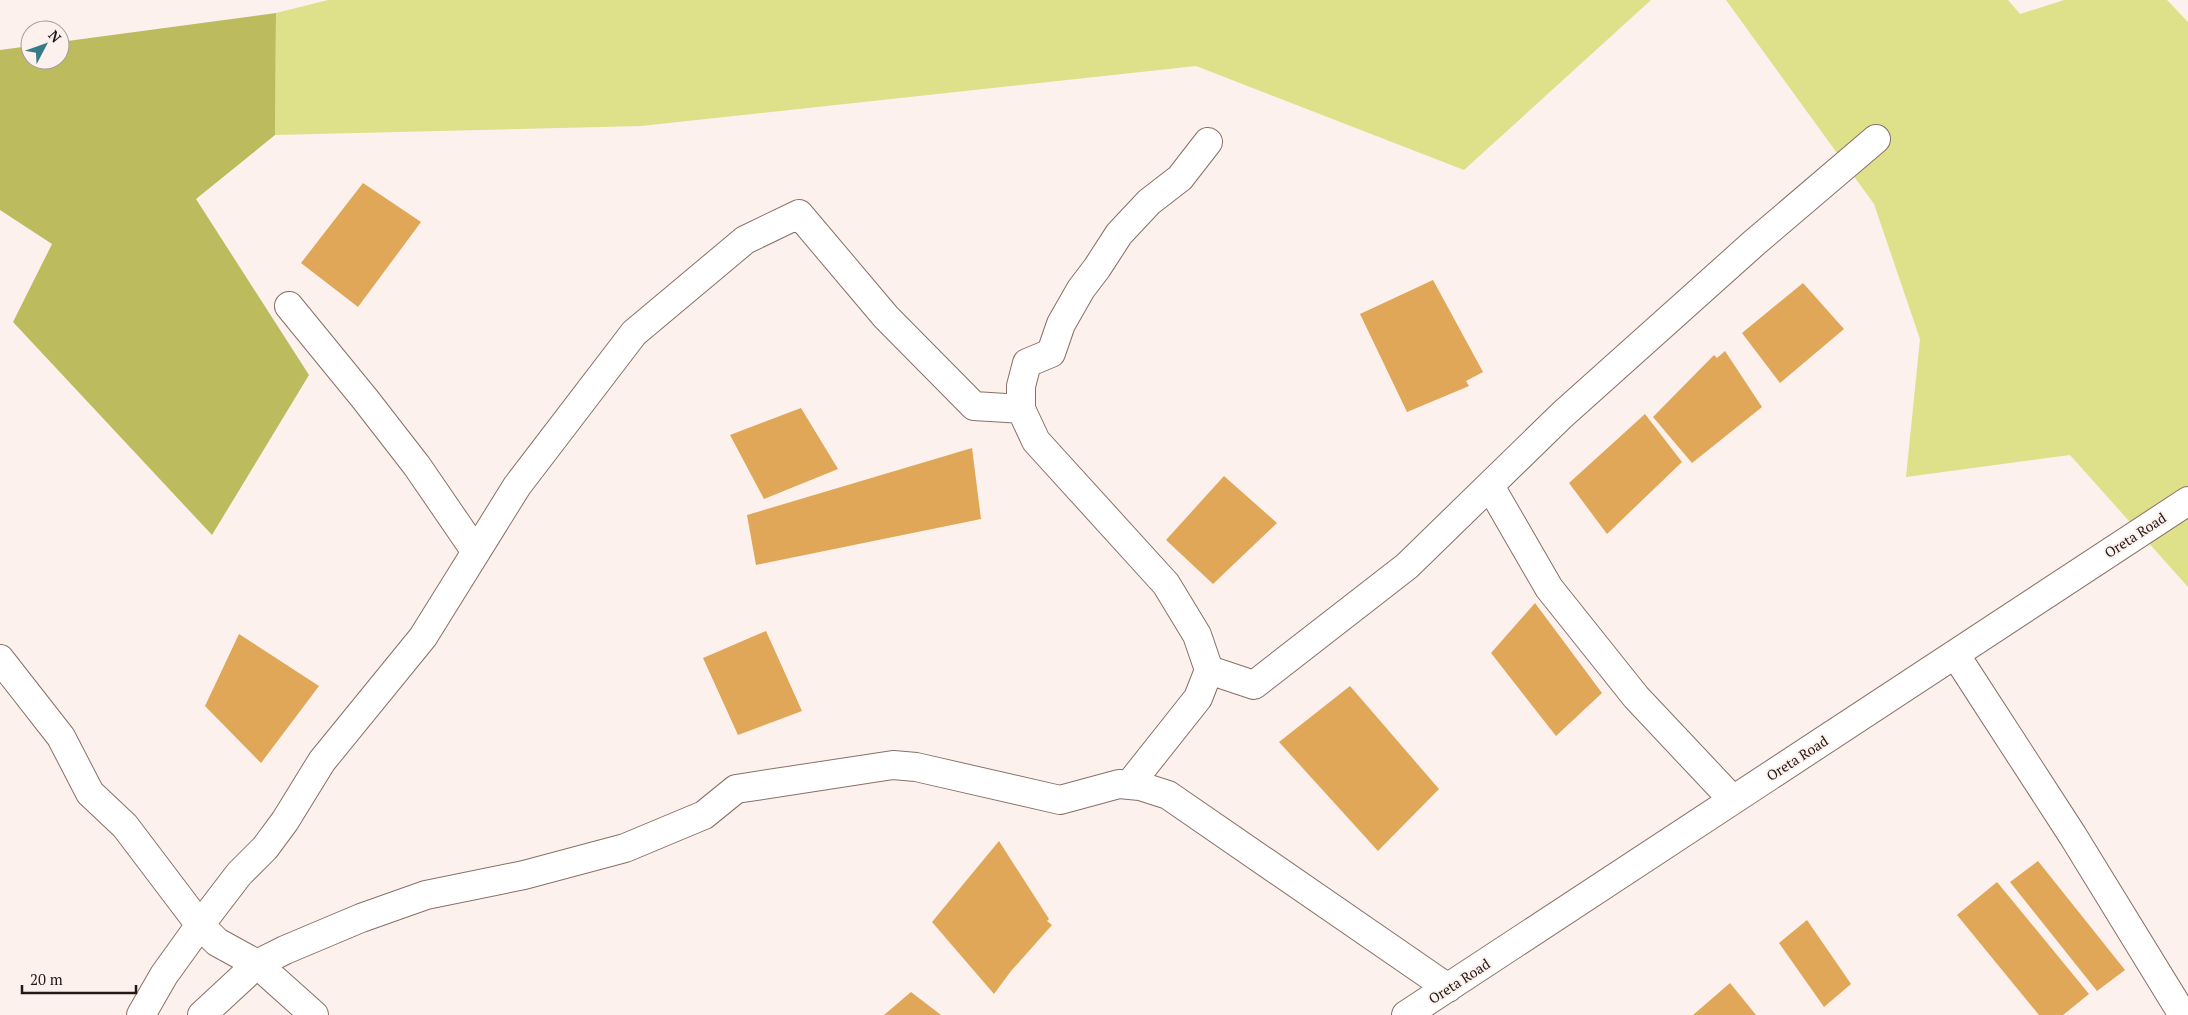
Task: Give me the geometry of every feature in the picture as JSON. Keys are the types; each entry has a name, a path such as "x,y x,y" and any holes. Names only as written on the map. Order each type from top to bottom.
{"street":[{"path":"1209,670 1254,685 1407,566 1562,415 1754,243 1876,139"},
{"path":"1129,785 1198,698 1209,670 1197,635 1166,584 1036,441 1021,409 1021,386 1027,363 1051,353 1062,324 1080,288 1097,268 1119,234 1149,202 1180,178 1208,142"},
{"path":"141,1015 164,975 200,924 239,874 265,848 285,821 322,761 423,638 517,486 634,332 744,240 799,214 886,318 974,406 1021,409"},
{"path":"290,306 417,466 476,552"},
{"path":"1490,486 1549,588 1636,697 1733,800"},
{"name":"Oreta Road","path":"1406,1015 2188,501"},
{"path":"1956,654 2074,836 2183,1015"},
{"path":"0,659 61,737 90,793 125,826 200,924 217,942 257,964 314,1015"},
{"path":"202,1015 257,964 361,918 426,895 524,875 625,848 704,815 736,789 893,765 916,767 1060,800 1119,784 1140,786 1168,795 1448,988"}],"green space":[{"path":"328,0 1651,0 1464,170 1196,66 641,126 275,135 276,13"},
{"path":"1726,0 2008,0 2020,14 2064,0 2167,0 2188,22 2188,587 2070,455 1906,477 1920,339 1874,204"}],"shaded area":[{"path":"276,13 275,135 196,199 309,375 212,535 13,322 52,244 0,210 0,50 20,47 20,70 70,70 70,41"}],"building":[{"path":"363,183 421,222 358,307 301,263"},
{"path":"1433,280 1483,372 1466,381 1469,386 1407,412 1360,314"},
{"path":"1803,283 1844,329 1780,383 1742,333"},
{"path":"1725,351 1762,407 1692,463 1653,417 1714,355 1717,358"},
{"path":"801,408 838,469 764,499 730,435"},
{"path":"1645,414 1682,462 1607,534 1569,483"},
{"path":"972,448 981,519 756,565 747,515"},
{"path":"1224,476 1277,523 1213,584 1166,540"},
{"path":"1535,603 1602,693 1556,736 1491,653"},
{"path":"766,631 802,711 738,735 703,658"},
{"path":"239,634 319,686 261,763 205,706"},
{"path":"1350,686 1439,789 1378,851 1279,742"},
{"path":"999,841 1049,919 1047,921 1052,925 1011,971 994,994 932,922"},
{"path":"2038,861 2125,970 2097,991 2010,882"},
{"path":"1997,882 2089,994 2063,1015 2039,1015 1957,915"},
{"path":"1807,920 1851,984 1824,1007 1779,943"},
{"path":"1730,983 1756,1015 1693,1015"},
{"path":"911,992 941,1015 884,1015"}]}
